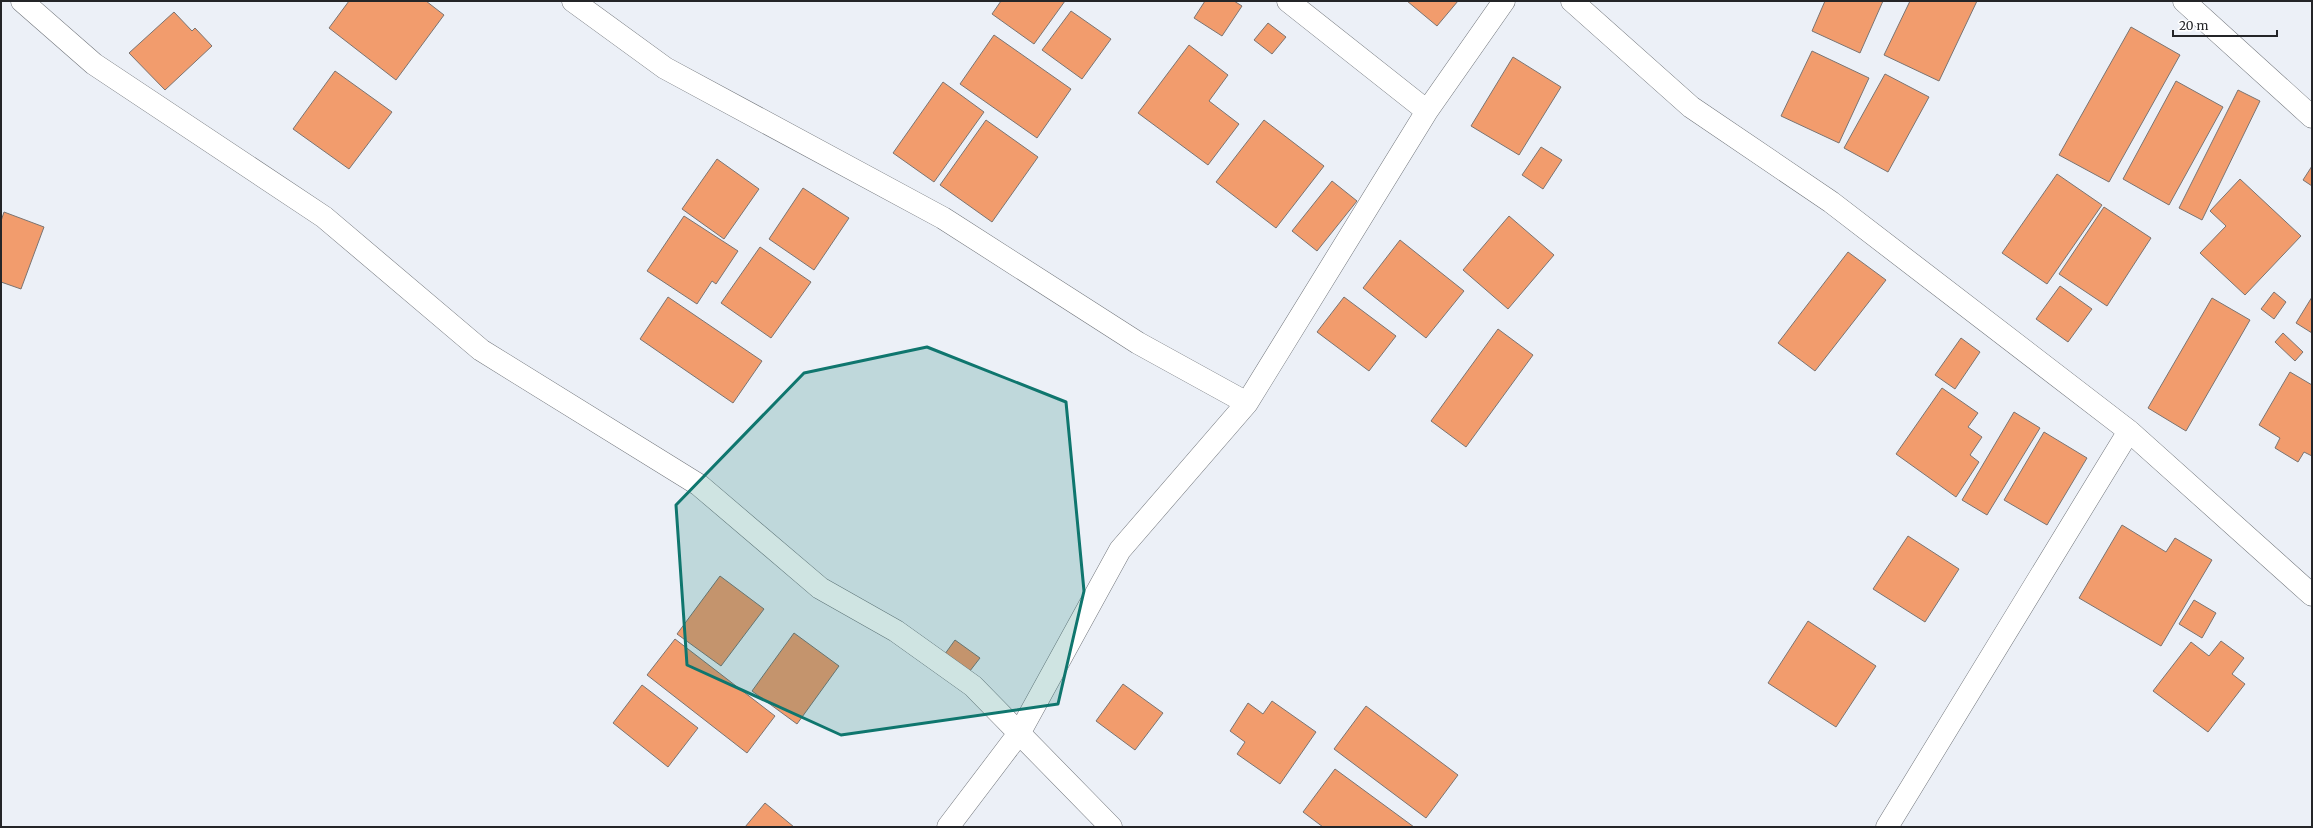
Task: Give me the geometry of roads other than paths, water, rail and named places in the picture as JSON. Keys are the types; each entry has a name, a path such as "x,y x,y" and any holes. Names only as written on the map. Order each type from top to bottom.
{"street":[{"path":"22,1 94,64 324,217 481,350 699,485 820,588 896,631 973,686 1020,732 1111,827"},
{"path":"573,1 665,68 943,218 1138,343 1247,403"},
{"path":"1288,1 1427,111"},
{"path":"948,827 1020,732 1120,550 1247,403 1427,111 1504,1"},
{"path":"1572,1 1691,107 1831,202 2129,431 2312,594"},
{"path":"2184,1 2312,117"},
{"path":"1887,827 2129,431"}]}
